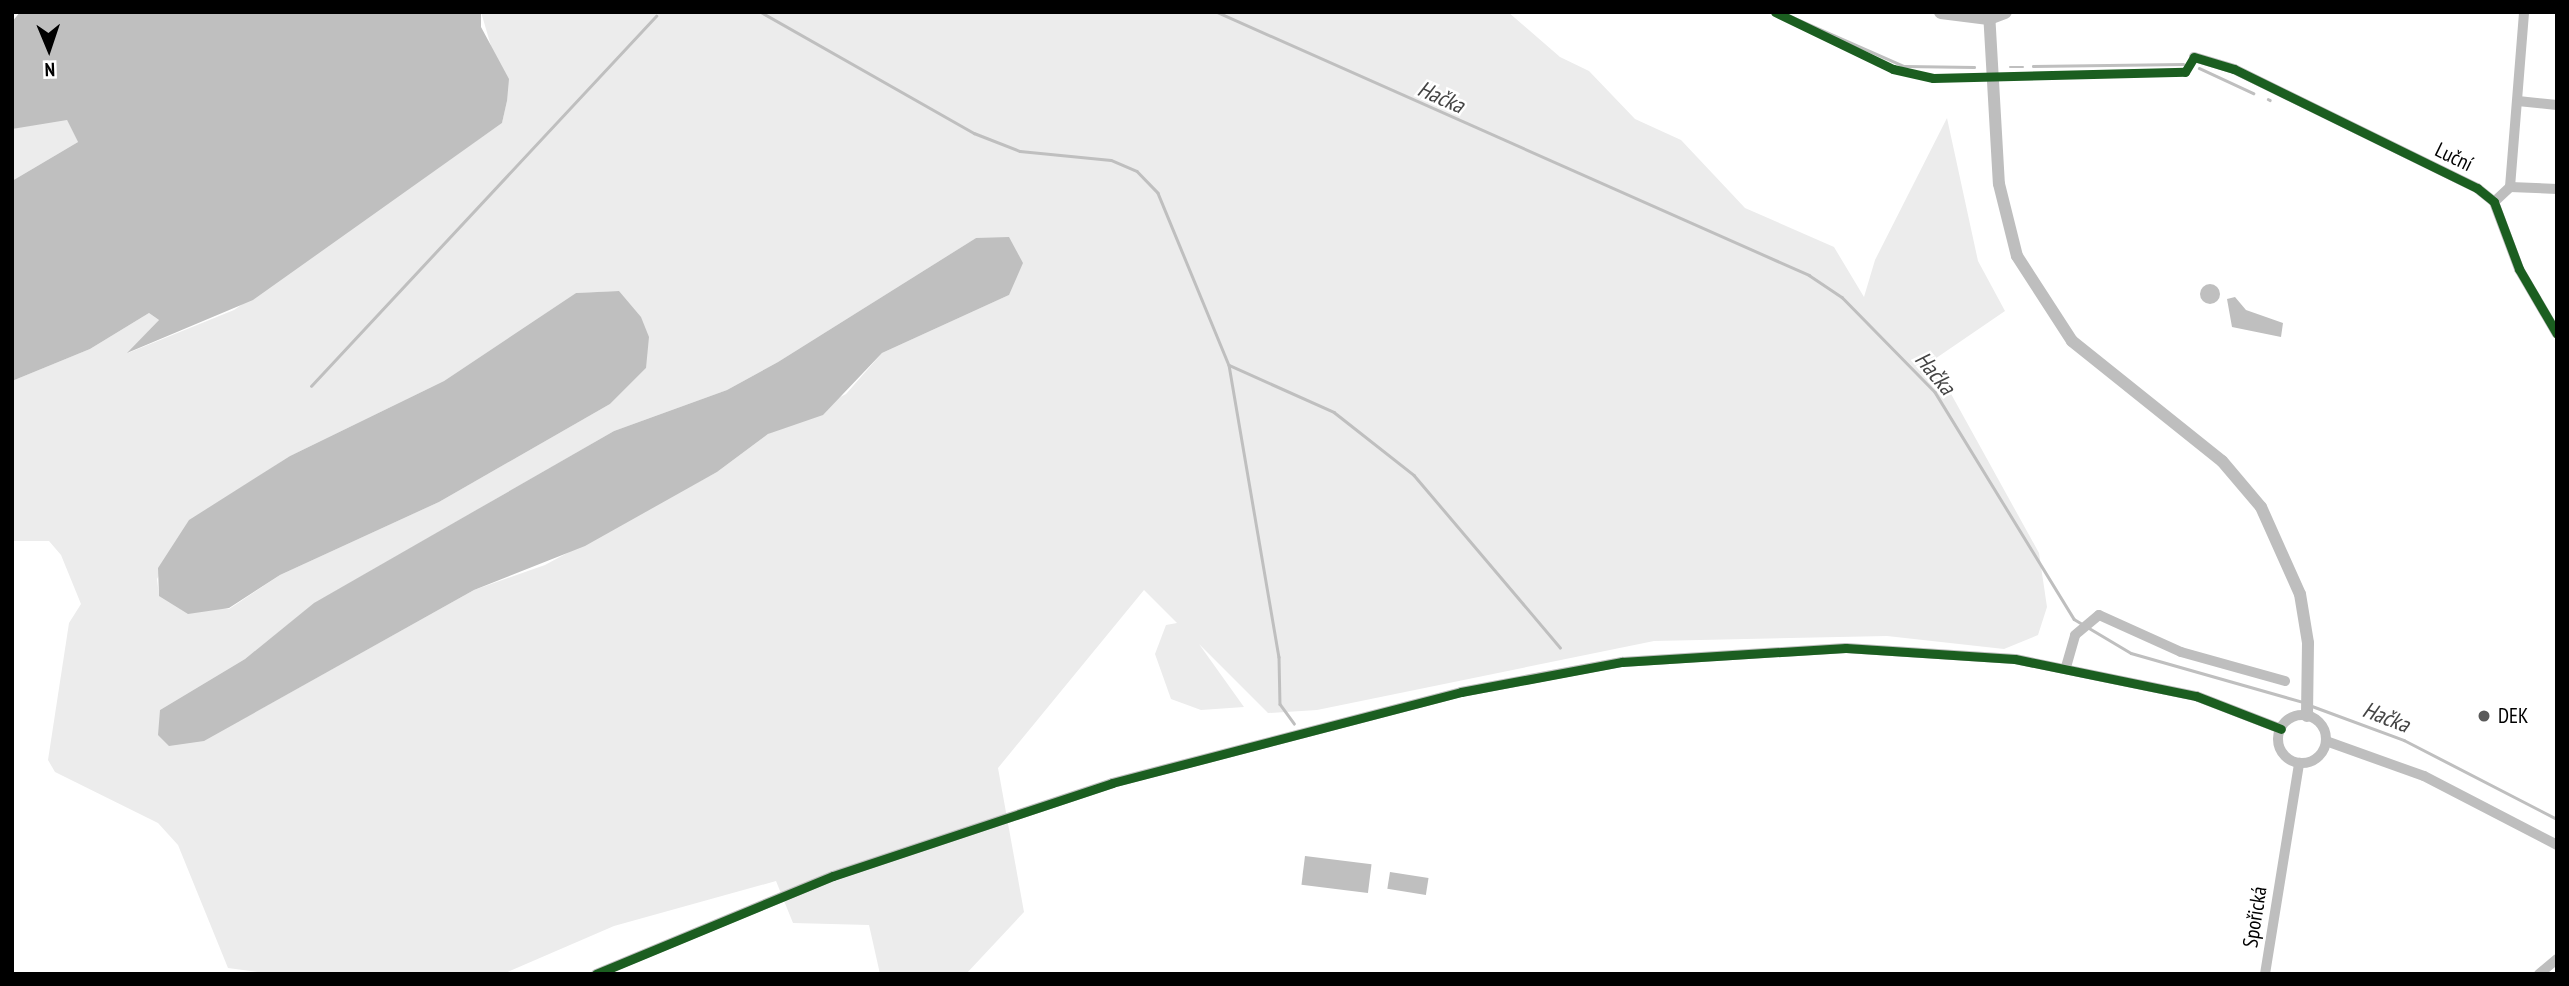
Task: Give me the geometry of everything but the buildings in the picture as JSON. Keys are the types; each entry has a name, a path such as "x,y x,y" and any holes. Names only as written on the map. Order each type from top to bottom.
{"highway":[{"path":"1941,12 1989,15 2005,12"}],"main road":[{"path":"1989,15 1999,184 2017,256 2072,341 2222,461 2261,507 2300,594 2308,692 2307,715"}],"street":[{"path":"2524,12 2510,187 2494,202 2519,270 2557,334"},
{"name":"Luční","path":"2194,57 2263,84 2477,188 2494,202"},
{"path":"2518,101 2557,105"},
{"path":"2510,187 2557,189"},
{"path":"2066,667 2075,635 2090,618 2110,615 2182,652 2285,681"},
{"path":"596,974 977,825 1212,754 1488,686 1622,662 1765,649 1932,652 2066,667 2196,696 2281,729 2307,715 2319,722 2326,741 2317,758 2299,763 2280,748 2281,729"},
{"path":"2326,741 2424,776 2557,845"},
{"name":"Spořická","path":"2265,974 2299,763"},
{"path":"2539,974 2557,959"}],"shaded area":[{"path":"20,12 481,12 481,27 509,79 507,101 502,123 253,300 127,353 159,320 149,313 90,349 12,381 12,181 78,142 67,120 12,129 12,22"},
{"path":"481,12 1508,12 1560,57 1589,71 1635,119 1681,140 1745,208 1834,247 1864,297 1875,260 1947,118 1978,261 2005,311 1926,365 1950,392 2039,553 2047,607 2038,635 2004,649 1887,636 1654,641 1317,710 1268,713 1199,644 1244,707 1201,710 1171,699 1155,654 1166,625 1177,623 1144,590 998,768 1024,912 966,974 880,974 869,925 793,923 776,881 614,926 503,974 274,974 228,968 178,845 158,823 55,772 48,760 69,623 81,604 61,555 49,541 12,541 12,381 90,349 149,313 159,320 128,353 234,310 502,123 507,101","holes":["976,238 1009,295 882,353 846,394 768,434 717,472 545,565 474,590 239,721 160,710 245,659 315,603 614,431 727,390 778,362","619,291 646,368 610,404 439,502 280,575 229,609 159,596 157,579 189,521 290,456 444,381 576,293"]},
{"path":"53,119 67,120 78,142 12,181 12,129"},
{"path":"1009,237 1023,263 1009,295 882,353 823,415 768,434 717,472 585,546 474,590 204,741 169,746 158,735 160,710 245,659 314,603 614,431 727,390 778,362 976,238"},
{"path":"2206,284 2214,284 2220,294 2214,304 2206,304 2200,298 2200,290"},
{"path":"619,291 641,317 649,337 646,368 610,404 439,502 280,575 229,608 188,614 159,596 158,568 189,520 290,456 444,381 576,293"},
{"path":"2235,297 2246,310 2283,323 2281,337 2232,327 2227,299"},
{"path":"1305,856 1372,864 1368,893 1301,885"},
{"path":"1390,872 1429,878 1426,895 1387,889"}],"waterway":[{"path":"761,12 974,133 1020,151 1111,160 1137,171 1158,193 1229,365 1334,412 1414,475 1560,647"},
{"name":"Hačka","path":"1217,12 1809,275 1842,297 1935,392 2074,619 2131,653 2303,702"},
{"path":"1781,12 1904,66 1974,67"},
{"path":"311,386 656,16"},
{"path":"2033,66 2183,64"},
{"path":"2010,67 2023,67"},
{"path":"2199,68 2253,93"},
{"path":"1229,365 1279,657 1280,704 1294,723"},
{"name":"Hačka","path":"2312,706 2404,740 2557,819"}],"cycle path":[{"path":"1775,12 1893,69 1933,78 2185,72 2194,57 2234,69 2477,188 2494,202 2519,269 2557,334"},
{"path":"596,974 833,876 1112,783 1461,692 1622,662 1846,648 2015,659 2196,696 2281,729"}],"place":[{"name":"DEK","path":"2484,716"}]}
